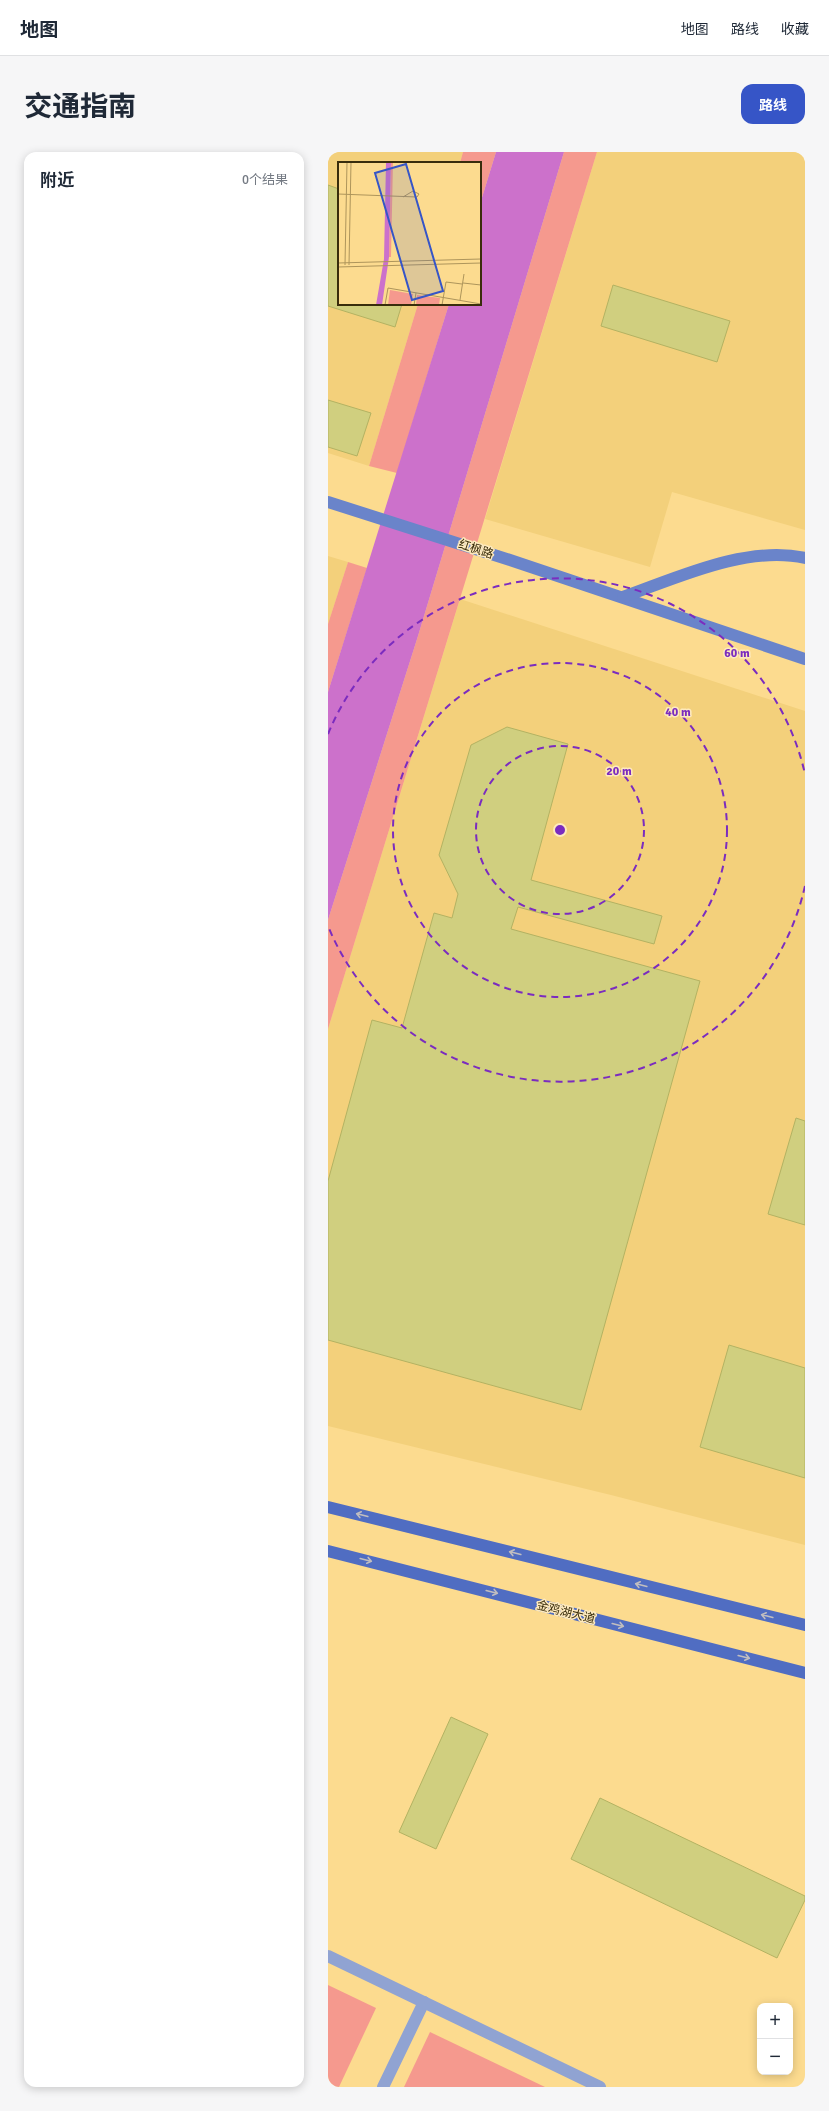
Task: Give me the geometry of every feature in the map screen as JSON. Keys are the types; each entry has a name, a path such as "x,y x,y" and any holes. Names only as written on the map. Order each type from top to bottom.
{"main road":[{"path":"328,1507 805,1626"},
{"name":"金鸡湖大道","path":"328,1550 805,1673"}],"street":[{"name":"红枫路","path":"328,502 623,597 805,659"},
{"path":"623,597 705,568 743,559 768,555 805,558"},
{"path":"328,1956 600,2087"},
{"path":"383,2087 424,2002"}],"shaded area":[{"path":"328,152 463,152 460,162 338,162 338,305 418,305 369,466 328,453"},
{"path":"463,152 496,152 481,201 481,162 460,162"},
{"path":"496,152 564,152 418,636 328,920 328,692 449,305 481,305 481,201"},
{"path":"564,152 597,152 328,1029 328,920 418,636"},
{"path":"597,152 805,152 805,530 672,492 650,567 485,519"},
{"path":"418,305 449,305 397,473 369,466"},
{"path":"328,556 348,562 328,624"},
{"path":"348,562 367,568 328,692 328,624"},
{"path":"460,599 805,711 805,1545 611,1495 328,1426 328,1029"},
{"path":"328,1985 376,2008 339,2087 328,2087"},
{"path":"430,2032 545,2087 404,2087"}],"building":[{"path":"328,185 338,189 338,305 402,305 395,327 328,306"},
{"path":"613,285 730,321 717,362 601,326"},
{"path":"328,400 371,413 357,456 328,447"},
{"path":"507,727 568,744 531,880 662,916 654,944 518,907 511,929 700,981 581,1410 328,1340 328,1181 372,1020 402,1028 434,913 452,918 458,894 439,855 471,745"},
{"path":"796,1118 805,1121 805,1225 768,1214"},
{"path":"729,1345 805,1368 805,1478 700,1447"},
{"path":"451,1717 488,1734 436,1849 399,1832"},
{"path":"600,1798 805,1896 805,1900 777,1958 571,1859"}]}
